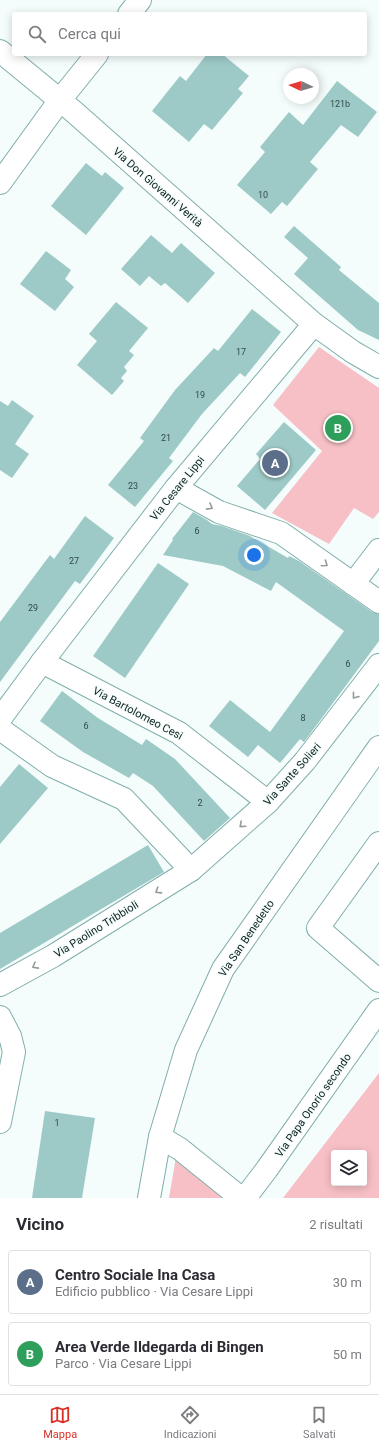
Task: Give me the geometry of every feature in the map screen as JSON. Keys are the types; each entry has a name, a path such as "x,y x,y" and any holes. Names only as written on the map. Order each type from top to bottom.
{"street":[{"path":"131,12 140,0"},
{"name":"Via Don Giovanni Verità","path":"0,51 60,100 314,324"},
{"path":"0,183 60,100 95,56"},
{"path":"314,324 353,352 379,367"},
{"name":"Via Cesare Lippi","path":"0,719 176,488 314,324"},
{"path":"176,488 220,512 281,533 379,602"},
{"path":"353,584 379,550"},
{"name":"Via Bartolomeo Cesi","path":"42,662 179,733 268,802"},
{"name":"Via Sante Solieri","path":"191,870 268,802 305,761 379,665"},
{"path":"0,729 52,766 124,799 191,870"},
{"name":"Via San Benedetto","path":"149,1198 160,1137 186,1050 223,970 379,747"},
{"path":"379,843 318,928 379,981"},
{"name":"Via Paolino Tribbioli","path":"0,985 53,956 191,870"},
{"name":"Via Papa Onorio secondo","path":"245,1198 379,1010"},
{"path":"0,1017 10,1036 14,1052 0,1122"},
{"path":"160,1137 180,1149 241,1198"}],"shaded area":[{"path":"319,347 379,388 379,512 373,519 354,508 329,544 272,513 322,451 273,405"},
{"path":"379,1073 379,1198 283,1198"},
{"path":"177,1151 241,1198 169,1198"}],"building":[{"path":"205,56 224,56 249,76 238,89 243,93 212,130 204,124 189,142 152,111 180,76 186,81"},
{"path":"337,81 377,112 358,137 341,125 310,162 318,169 287,206 282,202 271,214 237,185 265,152 260,147 289,112 303,125"},
{"path":"86,163 102,176 105,172 124,188 86,235 51,206"},
{"path":"294,226 341,267 339,270 379,303 379,340 358,330 294,274 308,258 284,237"},
{"path":"151,235 172,253 181,243 215,273 188,303 165,283 161,286 149,276 140,286 121,269"},
{"path":"46,251 71,270 65,279 74,287 55,311 20,284"},
{"path":"116,302 148,328 129,351 134,355 124,367 127,371 121,378 124,381 112,395 77,365 97,341 89,334"},
{"path":"252,309 281,332 245,377 240,373 202,414 169,458 173,461 135,507 108,485 144,441 140,438 175,390 214,348 218,351"},
{"path":"12,400 34,416 15,444 29,454 12,478 0,470 0,401 8,406"},
{"path":"284,422 316,450 265,510 237,486 260,459 256,454"},
{"path":"193,512 212,524 250,536 288,558 289,556 299,561 372,612 379,614 379,641 304,742 300,739 280,763 258,745 248,757 209,726 230,700 270,732 344,631 276,582 271,591 223,566 163,555 173,540 172,539"},
{"path":"85,516 114,538 80,584 75,581 0,682 0,622 50,555 54,559"},
{"path":"158,563 189,584 125,678 93,656"},
{"path":"62,691 98,718 142,745 146,739 175,759 230,818 204,841 153,786 133,773 129,778 83,752 40,721"},
{"path":"19,764 48,788 0,844 0,787"},
{"path":"148,845 164,872 0,969 0,933"},
{"path":"45,1111 95,1118 82,1198 32,1198"}],"place":[{"name":"Area Verde Ildegarda di Bingen","path":"338,428"},
{"name":"Centro Sociale Ina Casa","path":"275,463"}]}
